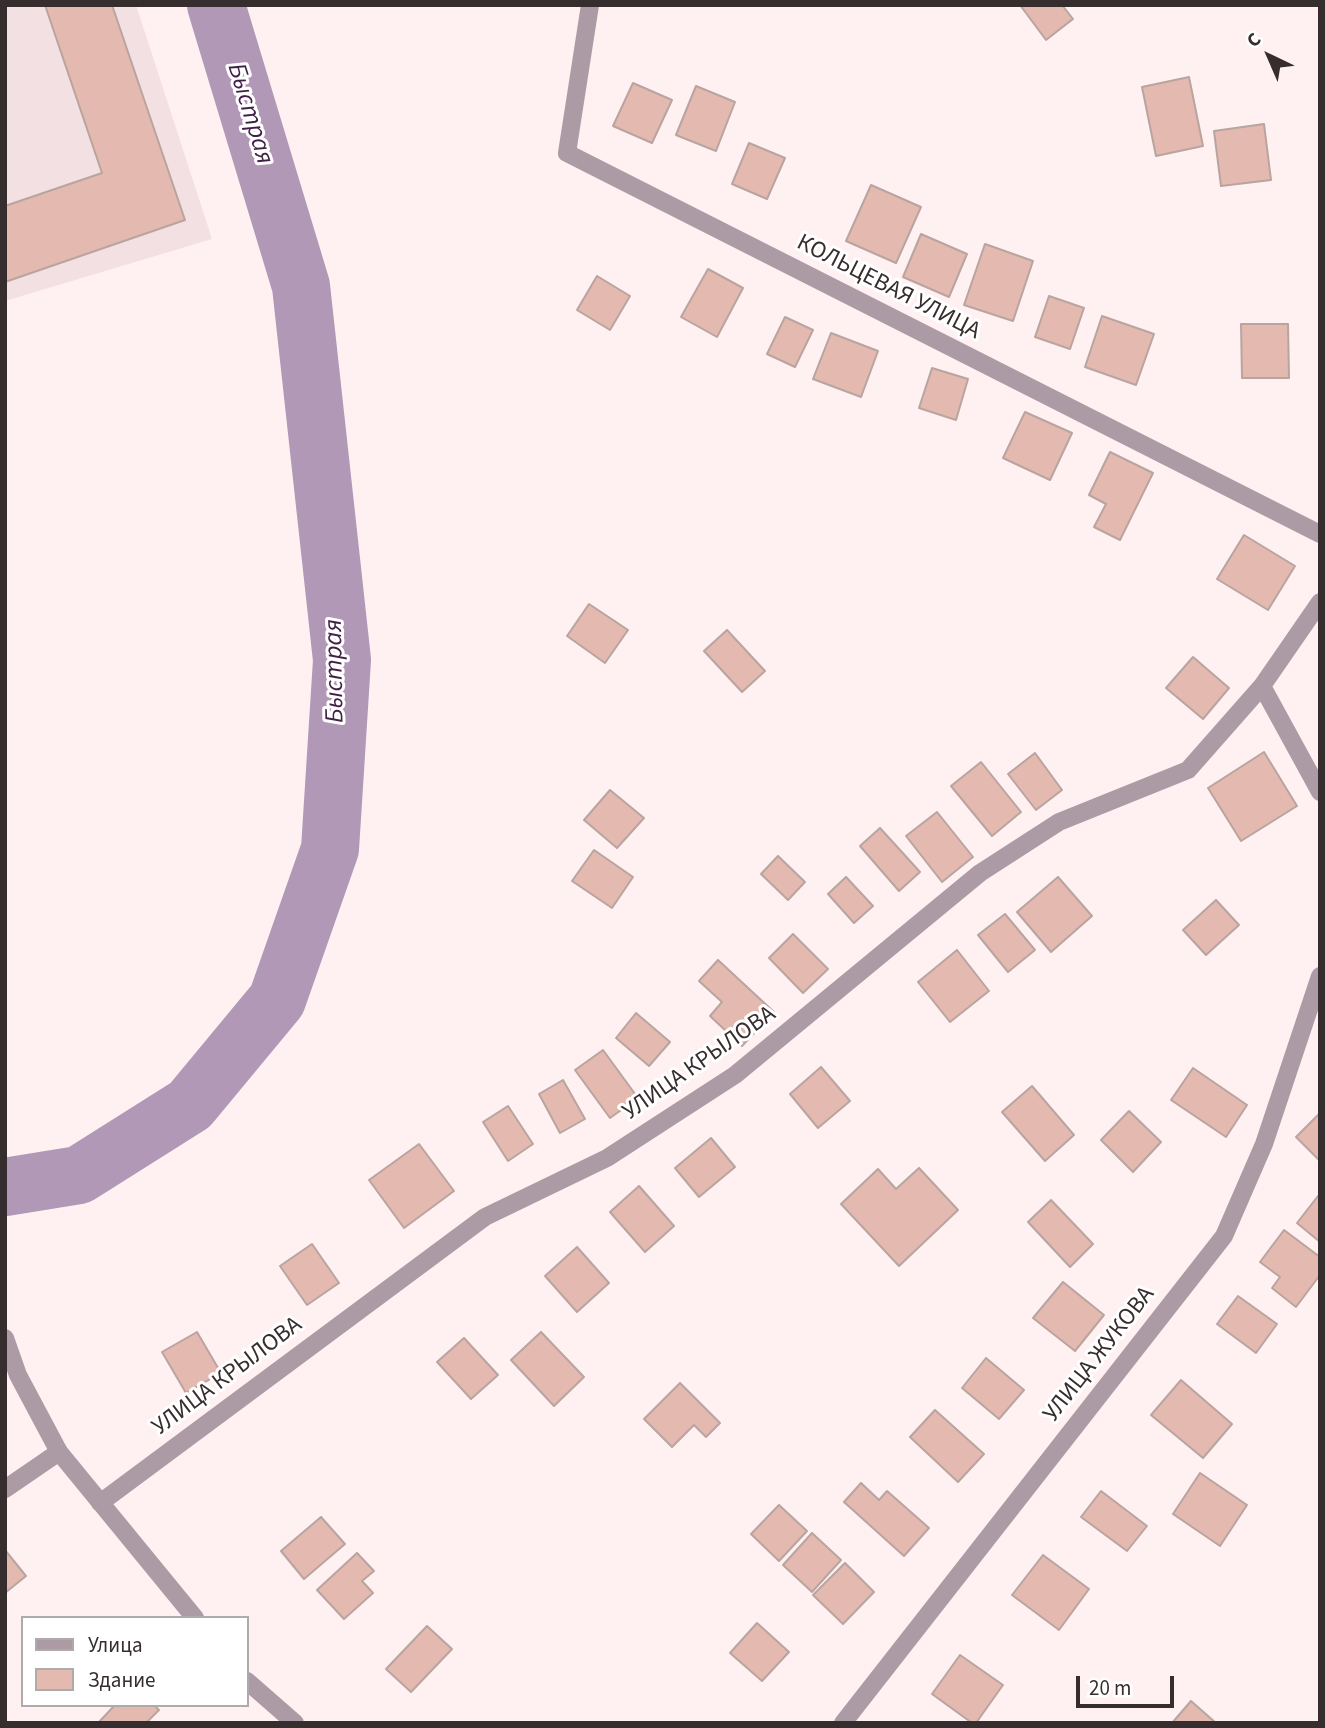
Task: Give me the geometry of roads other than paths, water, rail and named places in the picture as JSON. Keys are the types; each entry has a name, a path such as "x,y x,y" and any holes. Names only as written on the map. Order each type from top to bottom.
{"street":[{"name":"КОЛЬЦЕВАЯ УЛИЦА","path":"590,5 567,153 1320,534"},
{"name":"УЛИЦА КРЫЛОВА","path":"100,1503 485,1217 607,1158 735,1075 980,873 1059,822 1188,770 1262,686 1320,602"},
{"path":"1262,686 1320,792"},
{"name":"УЛИЦА ЖУКОВА","path":"843,1723 1224,1236 1264,1144 1320,976"},
{"path":"5,1338 19,1375 59,1452 193,1616"},
{"path":"5,1489 59,1452"},
{"path":"248,1682 295,1723"}],"waterway":[{"name":"Быстрая","path":"5,1187 79,1175 190,1105 277,1000 330,849 342,660 301,286 216,5"}]}
